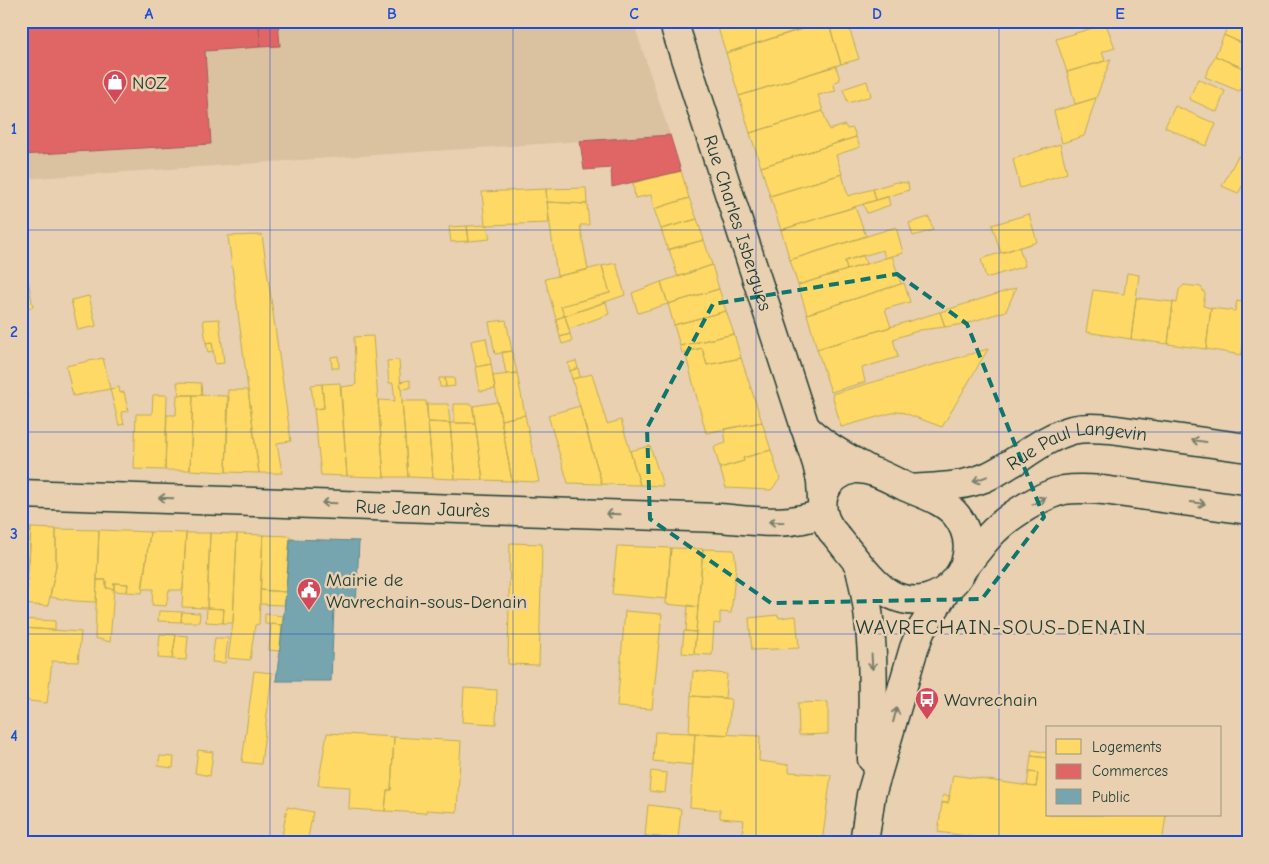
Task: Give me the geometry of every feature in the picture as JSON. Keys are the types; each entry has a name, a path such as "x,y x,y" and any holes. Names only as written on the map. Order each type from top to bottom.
{"main road":[{"name":"Rue Charles Isbergues","path":"673,21 817,464 821,481 823,507"},
{"path":"803,425 832,449 867,469 945,505 956,515 964,529 967,544 964,567 925,623 914,648 871,795"},
{"name":"Rue Paul Langevin","path":"912,489 962,484 985,478 1057,436 1072,430 1110,429 1248,448"},
{"path":"867,469 854,469 835,477 826,488 823,507 828,525 879,586 907,600 923,600 945,592"},
{"name":"Rue Paul Langevin","path":"964,567 994,531 1044,497 1063,490 1080,488 1103,490 1248,510"},
{"name":"Rue Jean Jaurès","path":"21,494 670,516 770,522 797,521 823,507"},
{"path":"858,562 870,621 873,684 871,795 864,843"}],"highlighted area":[{"path":"897,274 967,324 1044,517 982,599 771,603 650,519 647,428 713,304"}],"shaded area":[{"path":"21,21 633,21 670,135 21,179"}],"building: Logements":[{"path":"716,21 742,21 718,28"},
{"path":"742,21 825,21 726,53 718,28"},
{"path":"828,21 841,64 739,96 726,53"},
{"path":"828,21 847,21 859,59 841,64"},
{"path":"1230,21 1238,21 1248,25 1248,46 1224,35"},
{"path":"1106,24 1115,48 1102,52 1105,61 1067,72 1056,39"},
{"path":"1224,35 1248,46 1248,70 1215,56"},
{"path":"1215,56 1248,70 1239,91 1205,77"},
{"path":"1111,59 1096,98 1075,104 1067,72"},
{"path":"836,66 840,80 833,83 836,91 818,95 823,111 750,133 739,96"},
{"path":"1198,79 1225,91 1217,112 1189,99"},
{"path":"867,81 871,96 848,103 843,89"},
{"path":"1096,98 1084,136 1062,143 1054,111"},
{"path":"1175,106 1216,124 1206,146 1165,127"},
{"path":"823,111 829,130 845,125 847,129 853,128 856,137 761,167 750,133"},
{"path":"856,137 860,147 836,155 842,174 770,196 761,167"},
{"path":"1060,144 1067,173 1020,188 1013,159"},
{"path":"1238,156 1248,163 1248,177 1238,193 1222,186"},
{"path":"681,171 689,198 654,209 651,195 635,198 633,183"},
{"path":"842,174 848,196 873,189 876,200 781,230 770,196"},
{"path":"896,182 908,183 909,190 876,200 873,189"},
{"path":"586,188 587,204 547,202 546,189"},
{"path":"546,189 549,223 485,225 482,192"},
{"path":"888,197 890,205 867,213 863,204"},
{"path":"689,198 697,219 661,229 654,209"},
{"path":"547,202 587,204 589,225 580,225 588,270 557,276"},
{"path":"855,207 866,236 790,260 781,230"},
{"path":"1029,214 1037,242 1001,253 992,225"},
{"path":"929,217 933,230 913,236 909,223"},
{"path":"697,219 704,240 668,250 661,229"},
{"path":"487,225 490,239 469,241 467,226"},
{"path":"467,226 469,241 451,242 449,227"},
{"path":"896,227 903,253 885,258 883,250 845,261 847,270 798,285 790,260"},
{"path":"262,235 291,441 277,443 282,473 259,473 228,236"},
{"path":"704,240 712,265 678,277 669,249"},
{"path":"21,244 33,307 21,309"},
{"path":"1019,247 1025,266 986,278 981,259"},
{"path":"863,255 866,264 847,270 845,261"},
{"path":"892,256 901,284 807,314 798,285"},
{"path":"616,263 625,295 564,316 561,306 610,293 602,266"},
{"path":"712,265 719,289 668,304 661,282"},
{"path":"602,266 610,293 561,306 564,316 556,319 545,279"},
{"path":"1127,273 1139,275 1131,339 1086,332 1093,290 1124,294"},
{"path":"661,282 668,304 638,313 632,293"},
{"path":"904,283 910,302 885,309 891,327 817,349 807,314"},
{"path":"1184,285 1201,287 1205,294 1203,306 1211,308 1206,349 1168,344 1173,302 1177,303 1179,290"},
{"path":"1016,288 1006,311 964,324 945,327 940,312"},
{"path":"719,289 726,311 674,325 668,304"},
{"path":"89,296 96,326 78,330 71,300"},
{"path":"1136,298 1173,302 1168,344 1131,339"},
{"path":"1237,301 1248,303 1242,355 1206,349 1211,308 1235,311"},
{"path":"606,302 609,314 569,329 565,316"},
{"path":"726,311 734,334 680,346 674,325"},
{"path":"940,312 945,327 920,330 893,339 898,357 862,368 865,382 831,392 817,349"},
{"path":"1248,313 1248,356 1242,355"},
{"path":"565,316 570,334 560,337 556,319"},
{"path":"219,319 224,363 215,364 212,342 206,343 203,320"},
{"path":"506,320 512,351 495,354 489,322"},
{"path":"570,334 572,341 562,344 560,337"},
{"path":"734,334 741,358 707,365 702,348 682,353 680,346"},
{"path":"373,336 384,477 347,476 341,387 356,385 354,337"},
{"path":"486,338 491,364 476,367 471,341"},
{"path":"212,342 213,351 208,352 206,343"},
{"path":"702,348 707,365 741,358 762,422 706,433 685,352"},
{"path":"988,349 942,427 899,411 841,427 832,394"},
{"path":"512,351 517,373 506,374 502,352"},
{"path":"338,356 339,368 332,368 331,357"},
{"path":"103,358 110,389 73,396 66,366"},
{"path":"399,360 408,477 384,477 378,400 395,401 393,383 389,383 387,361"},
{"path":"576,361 578,368 570,371 568,363"},
{"path":"491,364 495,389 480,391 476,367"},
{"path":"578,368 580,377 572,379 570,371"},
{"path":"21,371 23,371 28,399 21,401"},
{"path":"517,373 525,415 501,420 493,376"},
{"path":"592,374 607,424 621,420 640,485 602,484 572,379"},
{"path":"439,378 445,378 446,387 440,387"},
{"path":"445,378 454,378 455,386 446,387"},
{"path":"410,380 410,388 401,389 400,382"},
{"path":"177,382 201,383 202,395 179,395"},
{"path":"340,383 347,476 321,475 314,409 324,408 322,384"},
{"path":"322,384 324,408 314,409 311,385"},
{"path":"119,387 120,393 124,392 128,411 121,412 124,424 119,425 110,389"},
{"path":"228,390 248,390 259,473 226,472"},
{"path":"153,395 167,395 165,470 134,469 136,414 152,414"},
{"path":"177,395 193,395 190,470 165,470 167,415 176,415"},
{"path":"193,395 229,396 226,472 190,470"},
{"path":"402,401 426,401 433,478 408,477"},
{"path":"498,402 512,481 483,480 473,406"},
{"path":"427,404 448,404 450,423 428,422"},
{"path":"454,404 472,404 475,423 454,423"},
{"path":"580,406 602,484 568,483 548,415"},
{"path":"525,415 539,482 512,481 501,420"},
{"path":"428,422 450,423 455,479 433,478"},
{"path":"762,422 771,450 743,458 744,461 720,468 714,447 726,443 724,429"},
{"path":"450,423 475,423 483,480 455,479"},
{"path":"21,428 25,449 21,449"},
{"path":"650,446 663,486 640,485 630,451"},
{"path":"771,450 780,479 771,490 726,488 720,468 744,461 743,458"},
{"path":"21,528 31,528 29,563 21,563"},
{"path":"31,528 56,529 56,566 48,606 21,604 21,589 27,591"},
{"path":"56,529 99,530 96,602 50,597 56,566"},
{"path":"99,530 150,532 142,593 127,592 128,584 114,583 114,589 106,588 106,580 97,580"},
{"path":"150,532 186,533 183,590 169,590 166,606 152,605 153,589 142,589"},
{"path":"186,533 210,533 207,608 182,607"},
{"path":"210,533 237,534 233,623 223,623 224,609 207,608"},
{"path":"237,534 263,535 259,624 255,625 250,660 228,658 233,623"},
{"path":"263,535 290,536 286,592 260,590"},
{"path":"510,543 542,544 539,665 508,664"},
{"path":"617,546 671,548 667,599 612,594"},
{"path":"671,548 703,549 698,607 666,604"},
{"path":"703,549 734,550 736,566 731,613 720,612 720,624 714,623 712,655 694,654"},
{"path":"97,580 106,580 106,588 114,589 110,642 95,638"},
{"path":"114,583 128,584 127,592 114,591"},
{"path":"260,590 286,592 284,605 260,604"},
{"path":"688,605 698,607 696,632 686,631"},
{"path":"207,608 224,609 223,623 206,622"},
{"path":"159,611 182,612 181,622 158,621"},
{"path":"625,611 662,614 652,709 617,707"},
{"path":"182,612 200,613 199,622 181,622"},
{"path":"265,614 283,616 282,625 265,624"},
{"path":"778,615 779,618 796,616 799,648 752,650 749,618"},
{"path":"21,619 55,621 55,630 21,628"},
{"path":"271,624 282,625 280,651 269,650"},
{"path":"21,628 81,632 78,662 52,661 47,703 21,700"},
{"path":"684,631 696,632 694,654 682,653"},
{"path":"160,634 176,635 172,659 158,658"},
{"path":"176,635 188,636 186,660 172,659"},
{"path":"215,638 228,638 225,663 212,662"},
{"path":"254,671 272,673 261,764 242,762"},
{"path":"693,671 727,674 725,698 691,696"},
{"path":"464,688 497,690 496,724 462,722"},
{"path":"691,696 731,699 728,735 689,733"},
{"path":"828,702 828,734 799,735 798,703"},
{"path":"655,732 695,733 693,765 653,761"},
{"path":"327,733 394,737 391,790 387,790 385,811 349,809 350,787 318,785"},
{"path":"695,733 760,736 759,761 789,765 789,772 831,775 822,843 742,843 744,820 720,818 720,810 690,807"},
{"path":"394,737 461,741 457,812 426,810 426,813 385,811 387,790 391,790"},
{"path":"198,750 213,752 210,776 195,773"},
{"path":"1032,750 1046,753 1046,758 1031,756"},
{"path":"160,756 174,757 173,768 158,766"},
{"path":"1031,756 1046,758 1046,816 1166,816 1162,843 1018,843 938,832 942,803 948,803 953,775 1036,787 1038,773 1029,772"},
{"path":"651,771 667,773 665,793 649,791"},
{"path":"1029,772 1038,773 1036,787 1027,786"},
{"path":"943,795 950,796 948,803 942,803"},
{"path":"648,805 681,809 678,839 645,836"},
{"path":"287,807 313,812 307,843 281,843"},
{"path":"645,836 657,837 717,843 644,843"}],"building: Commerces":[{"name":"NOZ","path":"21,21 259,21 260,47 205,51 211,144 21,155"},
{"path":"259,21 278,21 280,46 260,47"},
{"path":"670,135 681,171 612,187 611,168 584,170 580,141"}],"building: Public":[{"name":"Mairie de Wavrechain-sous-Denain","path":"290,539 359,541 356,608 334,607 331,681 276,681"}],"place":[{"name":"NOZ","path":"115,103"},
{"name":"Mairie de Wavrechain-sous-Denain","path":"309,611"},
{"name":"Wavrechain","path":"927,720"}],"district":[{"name":"WAVRECHAIN-SOUS-DENAIN","path":"1001,627"}]}
